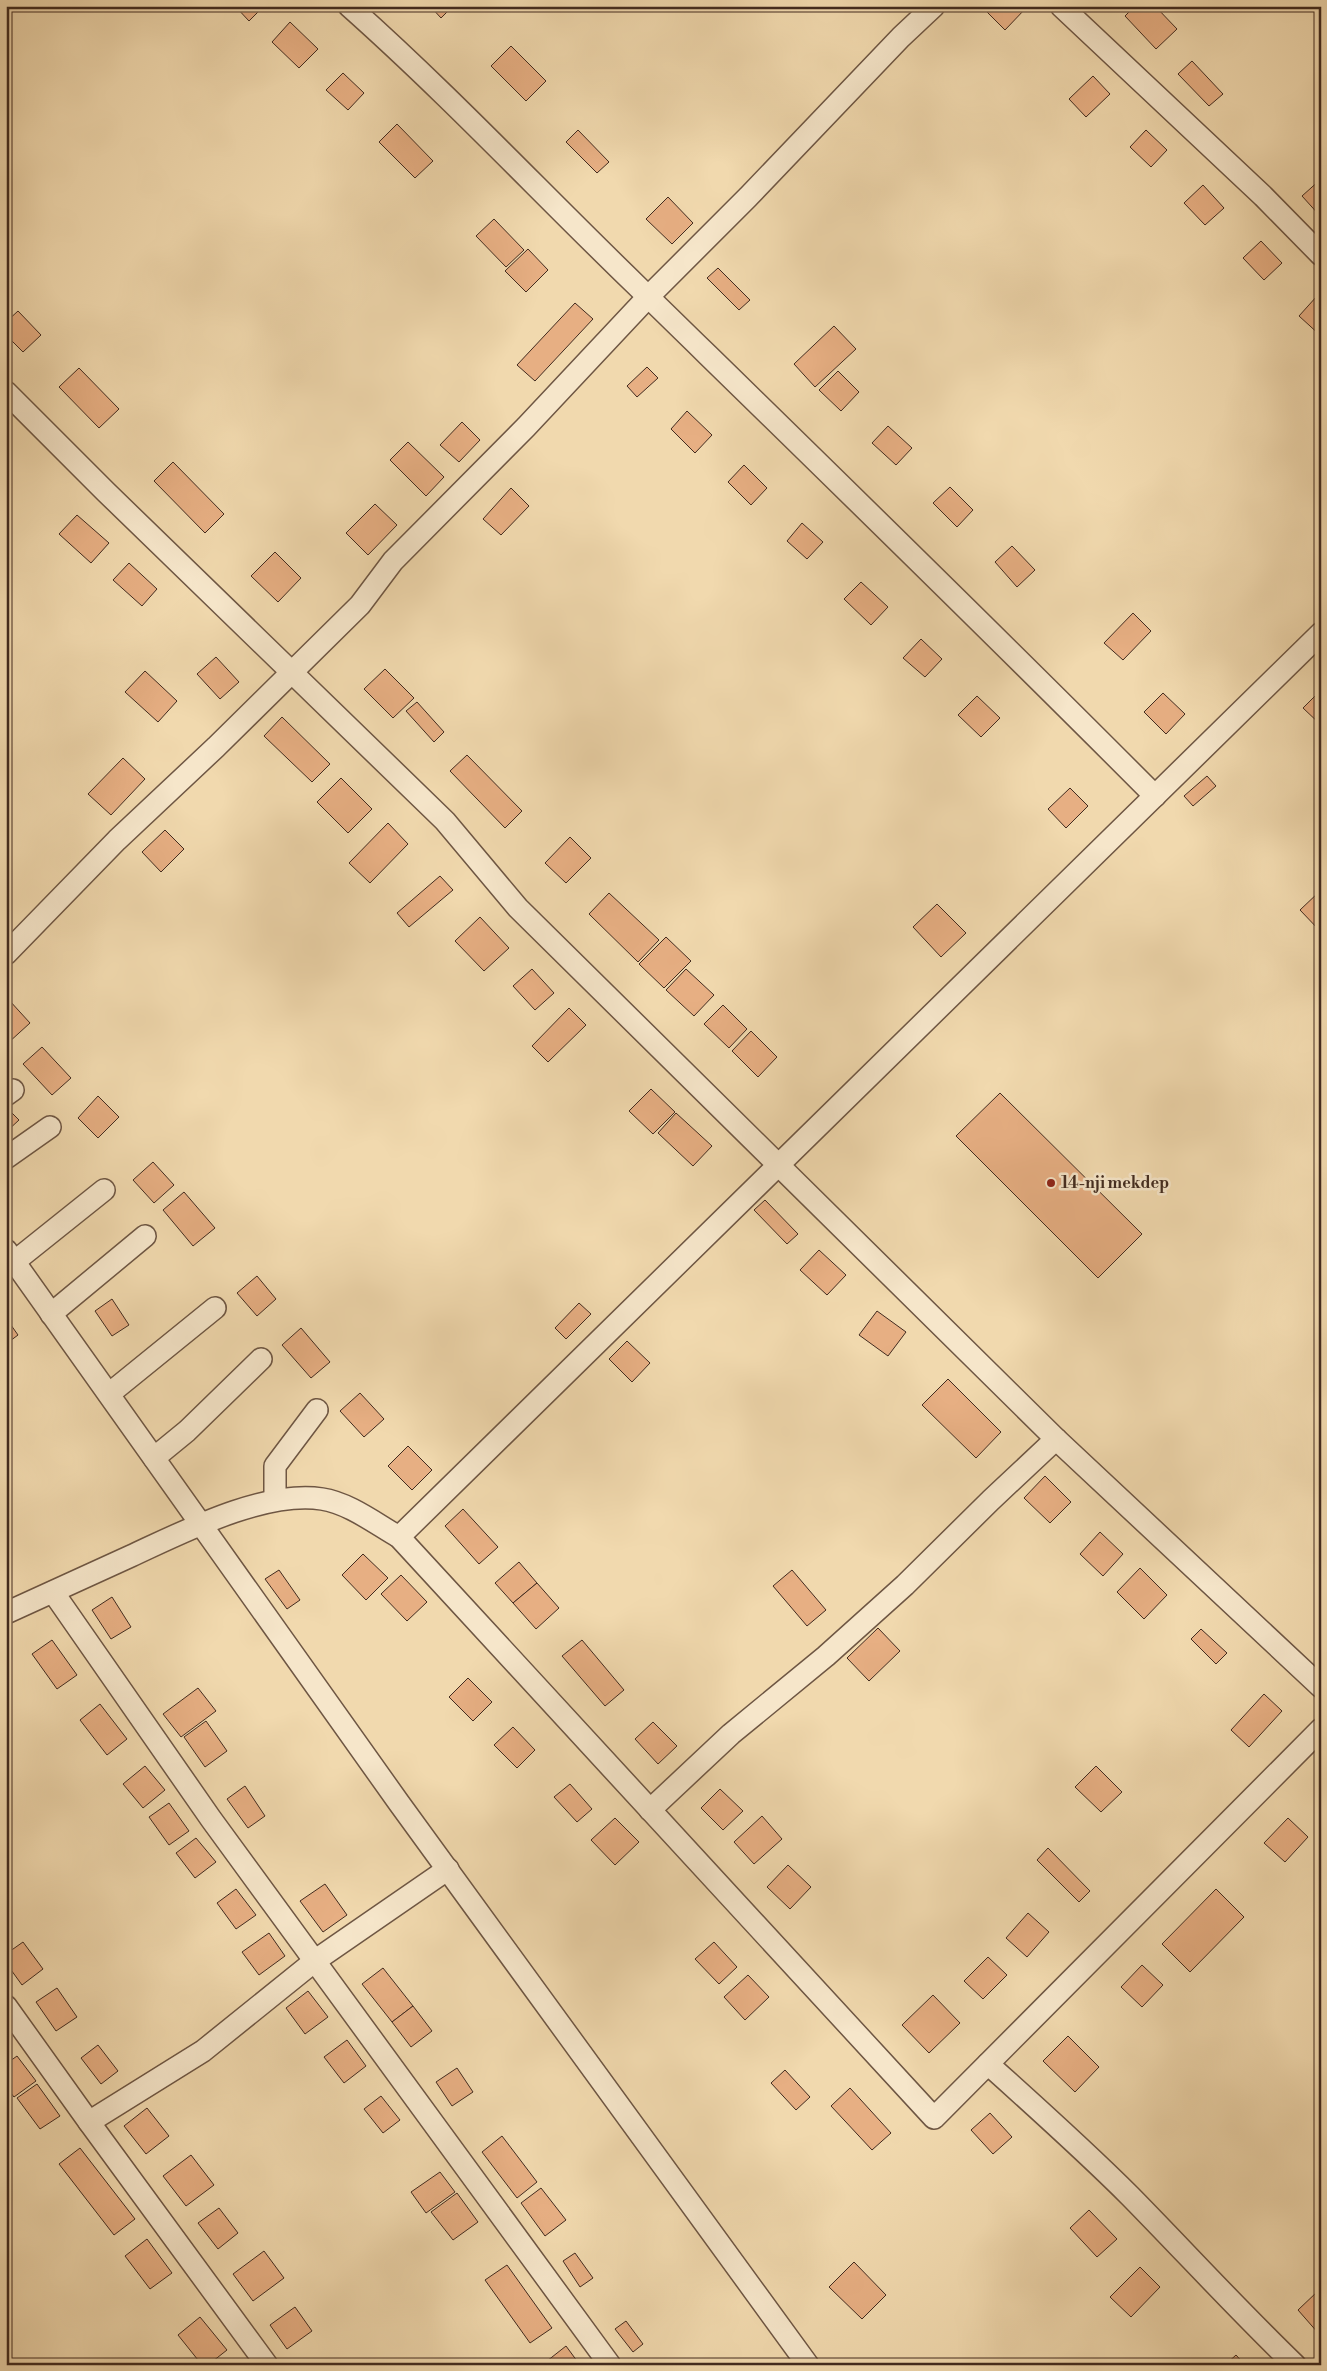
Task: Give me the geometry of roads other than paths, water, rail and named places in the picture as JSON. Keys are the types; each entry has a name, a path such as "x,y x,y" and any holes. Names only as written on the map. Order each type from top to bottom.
{"street":[{"path":"349,6 398,50 971,612 1155,796"},
{"path":"6,954 117,840 216,747 360,605 393,561 526,427 648,297 748,197 900,38 934,6"},
{"path":"1060,6 1263,196 1321,255"},
{"path":"6,392 291,673 445,821 518,908 1056,1439 1321,1687"},
{"path":"400,1538 778,1164 1321,633"},
{"path":"6,1158 50,1127"},
{"path":"104,1190 10,1256 448,1869 808,2365"},
{"path":"51,1314 145,1236"},
{"path":"109,1394 215,1308"},
{"path":"154,1458 187,1431 261,1359"},
{"path":"275,1500 275,1466 317,1410"},
{"path":"650,1810 731,1734 826,1656 905,1585 1056,1439"},
{"path":"6,1613 201,1524 275,1500 300,1496 324,1499 355,1511 400,1538 934,2118 1321,1729"},
{"path":"53,1592 211,1819 316,1960 610,2365"},
{"path":"89,2122 203,2051 316,1960 448,1869"},
{"path":"6,2006 267,2365"},
{"path":"988,2064 1051,2120 1129,2196 1254,2326 1295,2365"}],"place":[{"name":"14-nji mekdep","path":"1051,1183"}]}
